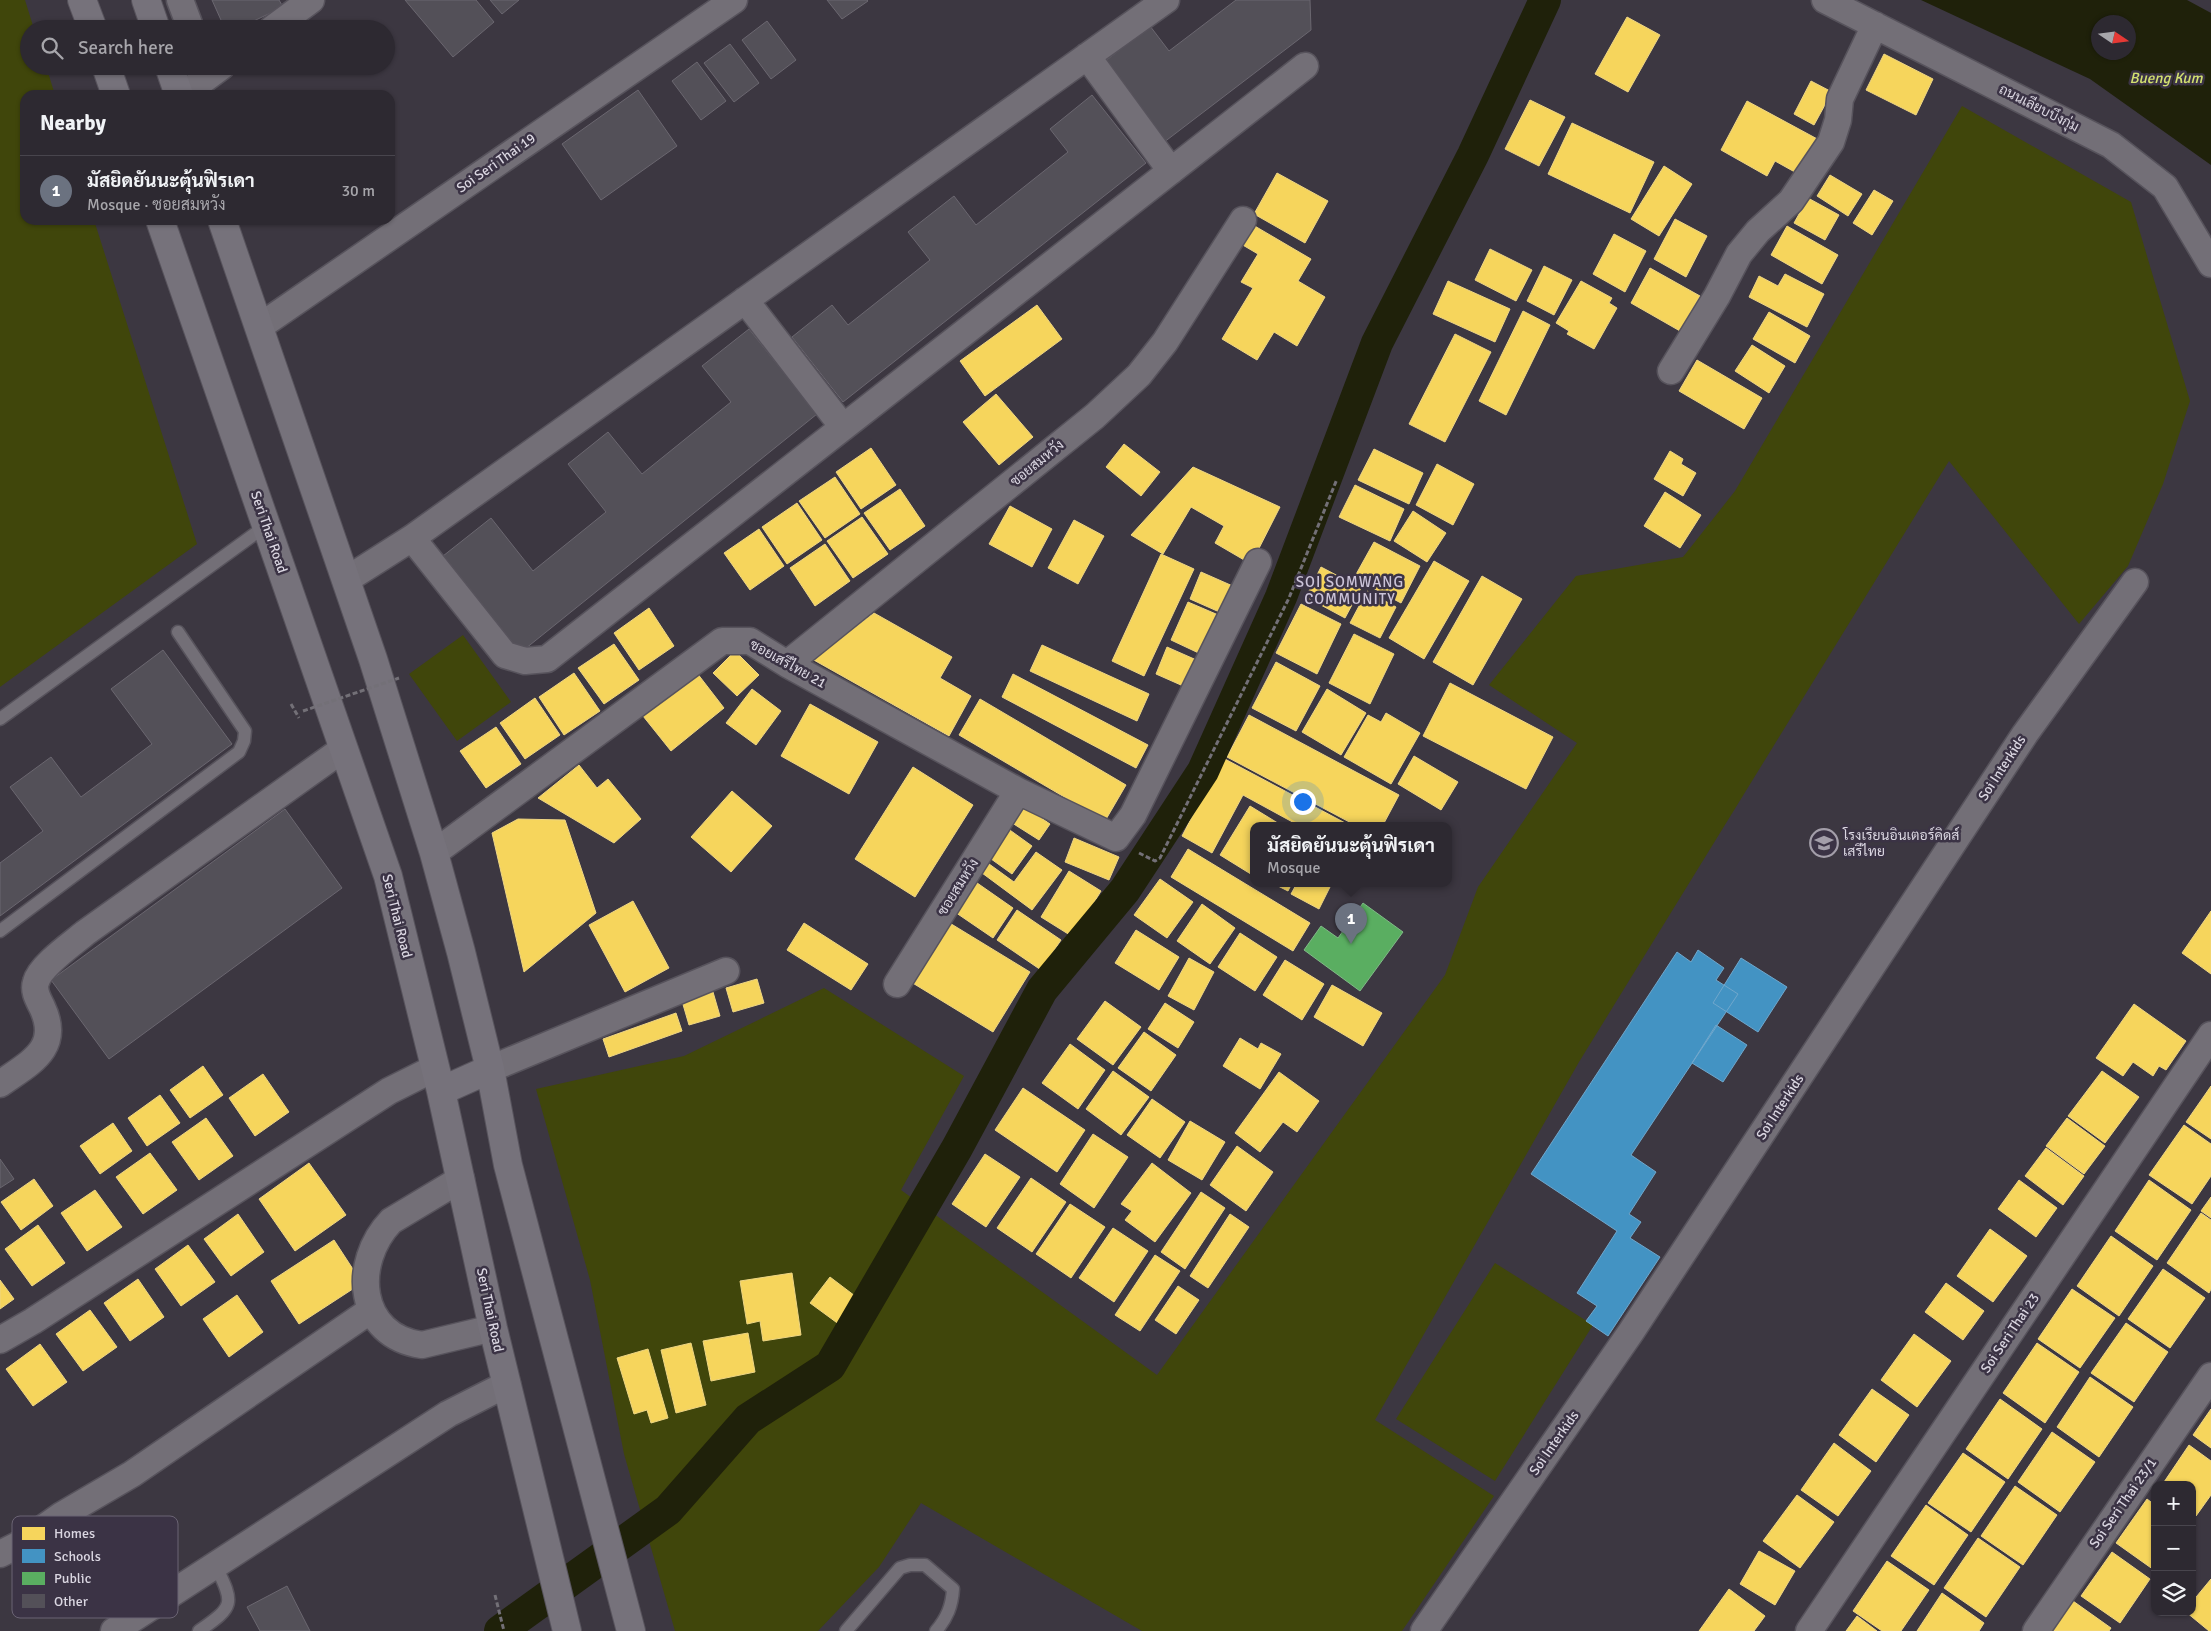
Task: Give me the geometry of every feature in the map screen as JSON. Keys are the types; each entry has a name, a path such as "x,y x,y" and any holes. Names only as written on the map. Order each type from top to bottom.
{"main road":[{"path":"82,0 89,20"},
{"path":"146,0 153,20"},
{"path":"109,75 114,90"},
{"path":"173,75 179,90"},
{"name":"Seri Thai Road","path":"162,225 388,876 438,1079 493,1328 566,1624"},
{"path":"224,225 373,659 434,853 490,1069 508,1165 631,1631"},
{"path":"438,1079 490,1069"}],"street":[{"path":"180,0 188,20"},
{"path":"284,20 311,0"},
{"name":"Soi Seri Thai 19","path":"259,327 734,0"},
{"path":"346,580 412,538 1166,0"},
{"name":"ถนนเลียบบึงกุ่ม","path":"1825,0 2111,144 2165,187 2211,264"},
{"path":"1671,371 1717,296 1739,254 1758,230 1791,201 1831,142 1838,120 1840,99 1875,25"},
{"path":"1087,56 1171,171"},
{"path":"412,538 505,655 525,662 547,659 1305,66"},
{"path":"183,90 189,75"},
{"path":"188,90 209,75"},
{"name":"ซอยสมหวัง","path":"787,664 1095,416 1139,375 1166,342 1243,220"},
{"path":"745,300 843,427"},
{"path":"1126,844 1133,815 1258,562"},
{"name":"Soi Interkids","path":"1424,1631 1631,1332 2025,734 2135,582"},
{"name":"ซอยเสรีไทย 21","path":"434,853 722,640 750,641 787,664 1018,791 1126,844"},
{"path":"0,1084 40,1056 45,1048 48,1027 35,988 36,980 46,967 85,933 344,749"},
{"name":"ซอยสมหวัง","path":"897,984 1018,791"},
{"path":"490,1069 726,971"},
{"name":"Soi Seri Thai 23","path":"1809,1631 2211,1035"},
{"path":"0,1340 32,1322 389,1092 438,1079"},
{"path":"461,1179 390,1221 373,1245 366,1266 365,1284 371,1310 380,1326 389,1333 411,1344 422,1345 493,1328"},
{"path":"62,1516 132,1474 371,1310"},
{"name":"Soi Seri Thai 23/1","path":"2036,1631 2211,1376"},
{"path":"178,1590 448,1414 507,1384"},
{"path":"0,1554 12,1548"},
{"path":"114,1631 134,1618"}],"lane":[{"path":"0,719 267,525"},
{"path":"0,931 239,752 244,741 245,731 178,632"},
{"path":"846,1631 900,1568 918,1565 925,1565 953,1589 952,1605 936,1631"},
{"path":"199,1631 218,1618 228,1604 229,1594 216,1566"}],"path":[{"path":"1126,844 1151,860 1158,861 1160,858 1232,717 1289,598 1337,479"},
{"path":"303,711 399,678"},
{"path":"495,1595 504,1631"}],"green space":[{"path":"0,0 25,0 31,20 20,20 20,75 49,75 53,90 20,90 20,225 96,225 197,544 0,687"},
{"path":"1962,106 2131,202 2190,401 2163,484 2128,566 2079,624 1949,461 1579,1062 1375,1420 1494,1496 1402,1631 1142,1631 921,1503 879,1567 818,1631 675,1631 624,1454 590,1280 536,1089 684,1056 824,988 964,1076 901,1190 1157,1375 1445,975 1478,887 1577,743 1489,685 1576,576 1683,557 1735,491"},
{"path":"463,635 511,702 457,741 409,674"},
{"path":"1495,1263 1593,1325 1495,1481 1396,1419"}],"water":[{"name":"Bueng Kum","path":"1921,0 2187,0 2211,13 2211,165 2090,79"}],"building: Homes":[{"path":"1627,17 1660,35 1628,92 1595,74"},
{"path":"1884,54 1933,79 1916,115 1866,90"},
{"path":"1811,81 1832,92 1814,125 1794,114"},
{"path":"1530,100 1565,117 1539,166 1505,149"},
{"path":"1747,101 1821,141 1802,176 1775,161 1767,176 1721,150"},
{"path":"1572,123 1654,162 1630,213 1548,174"},
{"path":"1664,166 1692,184 1659,236 1631,219"},
{"path":"1277,173 1328,201 1305,243 1254,214"},
{"path":"1830,175 1862,194 1848,216 1817,196"},
{"path":"1874,190 1893,201 1872,235 1853,223"},
{"path":"1808,198 1839,215 1825,240 1794,223"},
{"path":"1675,219 1707,236 1686,277 1654,259"},
{"path":"1253,225 1311,259 1298,281 1325,297 1297,346 1274,332 1257,360 1222,339 1253,288 1241,282 1258,254 1241,244"},
{"path":"1787,226 1838,255 1822,284 1771,255"},
{"path":"1614,234 1646,251 1625,292 1593,274"},
{"path":"1490,249 1532,270 1516,301 1475,280"},
{"path":"1544,266 1572,280 1554,315 1527,301"},
{"path":"1650,268 1700,296 1680,331 1631,303"},
{"path":"1785,274 1824,294 1807,327 1749,297 1759,276 1778,286"},
{"path":"1448,281 1510,309 1495,342 1433,314"},
{"path":"1581,281 1612,298 1609,303 1617,308 1594,349 1567,334 1569,331 1556,323"},
{"path":"1037,305 1062,339 985,396 960,361"},
{"path":"1523,311 1550,325 1506,415 1479,401"},
{"path":"1769,312 1810,336 1795,363 1753,339"},
{"path":"1455,334 1491,352 1445,442 1409,424"},
{"path":"1752,345 1785,366 1769,393 1735,371"},
{"path":"1697,360 1762,398 1744,429 1679,391"},
{"path":"996,394 1033,437 999,465 963,422"},
{"path":"1124,444 1160,472 1141,496 1106,467"},
{"path":"871,448 896,485 861,509 836,472"},
{"path":"1374,449 1423,473 1409,504 1358,480"},
{"path":"1670,451 1683,459 1681,464 1696,473 1683,496 1654,479"},
{"path":"1437,464 1474,484 1453,525 1416,505"},
{"path":"1193,467 1280,507 1251,564 1215,543 1224,526 1191,507 1163,554 1131,535"},
{"path":"835,477 860,514 825,538 799,501"},
{"path":"1355,485 1404,509 1390,541 1339,517"},
{"path":"900,489 925,526 890,550 864,513"},
{"path":"1665,492 1701,515 1680,548 1644,526"},
{"path":"797,503 822,540 787,564 762,527"},
{"path":"1010,506 1052,529 1032,567 989,544"},
{"path":"1413,511 1446,533 1427,562 1394,541"},
{"path":"862,517 888,554 853,578 827,541"},
{"path":"1074,520 1104,536 1078,584 1048,568"},
{"path":"759,529 784,566 750,590 724,553"},
{"path":"1374,542 1420,566 1401,603 1354,578"},
{"path":"825,544 850,581 815,606 790,568"},
{"path":"1161,554 1194,569 1144,676 1112,661"},
{"path":"1434,561 1469,581 1424,659 1389,638"},
{"path":"1321,567 1361,588 1345,618 1306,597"},
{"path":"1201,572 1235,587 1224,614 1190,599"},
{"path":"1482,576 1522,599 1473,685 1433,662"},
{"path":"1367,591 1396,607 1380,638 1350,623"},
{"path":"1188,602 1223,617 1205,656 1171,640"},
{"path":"1301,604 1341,624 1317,674 1276,653"},
{"path":"649,608 674,646 639,670 614,633"},
{"path":"874,613 952,657 940,678 971,696 949,736 812,659"},
{"path":"1354,634 1394,654 1370,704 1329,683"},
{"path":"614,644 639,680 604,704 578,668"},
{"path":"1042,645 1149,694 1137,721 1030,671"},
{"path":"1167,647 1201,662 1190,689 1156,674"},
{"path":"735,651 759,675 737,696 713,673"},
{"path":"1276,662 1320,686 1296,731 1252,708"},
{"path":"574,673 600,711 564,735 539,697"},
{"path":"697,673 724,708 671,751 643,716"},
{"path":"1013,674 1148,745 1136,768 1002,697"},
{"path":"1450,683 1553,737 1526,789 1423,736"},
{"path":"752,689 781,711 756,745 726,723"},
{"path":"1327,689 1366,713 1341,755 1302,732"},
{"path":"535,698 560,735 525,759 500,723"},
{"path":"980,699 1126,785 1105,821 959,735"},
{"path":"810,704 878,742 849,794 781,756"},
{"path":"1386,713 1420,733 1391,784 1344,757 1368,715 1381,722"},
{"path":"1249,715 1399,795 1385,822 1349,822 1227,757"},
{"path":"496,727 521,764 486,788 460,751"},
{"path":"1414,756 1458,782 1441,810 1398,784"},
{"path":"1223,758 1343,822 1292,822 1243,795 1212,853 1182,836"},
{"path":"579,765 597,788 608,779 641,819 614,843 538,798"},
{"path":"913,767 973,805 915,897 855,859"},
{"path":"732,791 772,826 731,872 691,837"},
{"path":"1021,804 1050,824 1039,840 1009,821"},
{"path":"1250,806 1276,822 1250,822 1250,874 1220,855"},
{"path":"518,819 565,820 596,913 524,972 492,833"},
{"path":"1007,828 1032,846 1012,874 987,856"},
{"path":"1074,838 1119,857 1109,880 1065,862"},
{"path":"1188,849 1310,923 1293,951 1171,877"},
{"path":"1036,852 1062,870 1032,910 978,870 985,861 1014,882"},
{"path":"1069,871 1101,891 1073,937 1041,917"},
{"path":"970,878 1013,908 993,938 949,908"},
{"path":"1160,879 1193,902 1167,938 1134,915"},
{"path":"1280,887 1290,887 1288,891"},
{"path":"1295,887 1330,887 1319,909 1291,894"},
{"path":"633,901 669,968 625,992 589,925"},
{"path":"1202,904 1235,928 1210,964 1177,941"},
{"path":"1017,910 1061,940 1041,970 997,940"},
{"path":"2211,911 2211,974 2182,953"},
{"path":"948,922 1030,972 993,1032 911,982"},
{"path":"804,923 868,964 851,990 787,950"},
{"path":"1136,930 1179,957 1159,990 1115,963"},
{"path":"1240,933 1277,957 1255,991 1218,967"},
{"path":"1189,958 1214,972 1194,1010 1168,996"},
{"path":"1285,960 1324,984 1302,1020 1263,995"},
{"path":"757,979 764,1003 733,1012 726,988"},
{"path":"1332,985 1382,1013 1363,1046 1314,1017"},
{"path":"713,992 720,1016 689,1025 682,1001"},
{"path":"1105,1001 1141,1027 1113,1065 1077,1039"},
{"path":"1165,1003 1194,1022 1178,1048 1148,1029"},
{"path":"2134,1004 2186,1041 2166,1070 2159,1066 2153,1076 2133,1062 2123,1076 2096,1058"},
{"path":"676,1013 682,1031 609,1057 603,1039"},
{"path":"1144,1032 1176,1055 1151,1091 1118,1068"},
{"path":"1240,1038 1258,1049 1261,1043 1281,1054 1260,1089 1223,1066"},
{"path":"1070,1044 1105,1070 1078,1109 1042,1083"},
{"path":"203,1066 223,1095 190,1118 170,1090"},
{"path":"1113,1071 1149,1097 1121,1135 1086,1109"},
{"path":"2102,1071 2139,1097 2105,1143 2068,1116"},
{"path":"1279,1072 1319,1101 1297,1132 1283,1122 1260,1152 1235,1133"},
{"path":"263,1074 289,1112 255,1136 229,1098"},
{"path":"2211,1086 2211,1139 2186,1122"},
{"path":"1023,1088 1085,1130 1057,1172 995,1130"},
{"path":"160,1095 180,1123 147,1146 128,1118"},
{"path":"1152,1099 1185,1122 1160,1158 1127,1135"},
{"path":"206,1118 233,1156 199,1180 172,1142"},
{"path":"2067,1118 2105,1146 2084,1174 2046,1146"},
{"path":"1190,1121 1225,1142 1202,1180 1168,1160"},
{"path":"113,1123 132,1151 100,1174 80,1146"},
{"path":"2184,1125 2211,1144 2211,1176 2192,1204 2149,1175"},
{"path":"1093,1134 1128,1157 1094,1208 1060,1184"},
{"path":"1237,1146 1273,1172 1246,1211 1210,1185"},
{"path":"2046,1148 2084,1176 2063,1205 2025,1176"},
{"path":"150,1153 177,1190 143,1214 116,1177"},
{"path":"985,1154 1020,1177 986,1227 952,1204"},
{"path":"309,1163 346,1215 295,1251 259,1199"},
{"path":"1152,1163 1191,1193 1155,1242 1125,1220 1132,1211 1121,1204"},
{"path":"1031,1178 1066,1202 1032,1252 997,1228"},
{"path":"34,1179 53,1206 21,1230 1,1202"},
{"path":"2019,1180 2057,1208 2036,1237 1998,1209"},
{"path":"2149,1180 2191,1210 2157,1260 2115,1231"},
{"path":"95,1190 122,1227 87,1251 61,1213"},
{"path":"1201,1192 1225,1208 1185,1269 1161,1252"},
{"path":"2211,1197 2211,1218 2201,1211"},
{"path":"1070,1204 1105,1227 1071,1278 1036,1254"},
{"path":"2201,1213 2211,1220 2211,1289 2209,1293 2167,1263"},
{"path":"238,1214 264,1252 231,1276 204,1239"},
{"path":"1230,1214 1249,1227 1208,1288 1190,1276"},
{"path":"38,1225 65,1263 32,1286 5,1249"},
{"path":"1113,1228 1148,1251 1114,1302 1079,1278"},
{"path":"1990,1229 2027,1256 1993,1302 1957,1276"},
{"path":"2111,1236 2153,1266 2119,1316 2077,1286"},
{"path":"334,1240 362,1283 299,1324 271,1281"},
{"path":"188,1245 215,1282 181,1306 155,1269"},
{"path":"1155,1255 1180,1271 1140,1331 1115,1315"},
{"path":"2163,1269 2205,1298 2170,1348 2128,1319"},
{"path":"792,1273 801,1335 763,1341 760,1321 747,1324 740,1281"},
{"path":"830,1277 859,1299 840,1325 810,1303"},
{"path":"138,1279 164,1317 130,1341 104,1303"},
{"path":"0,1280 14,1299 0,1309"},
{"path":"1946,1283 1984,1311 1963,1340 1925,1312"},
{"path":"1178,1286 1199,1300 1176,1334 1155,1320"},
{"path":"2072,1289 2115,1318 2080,1368 2038,1339"},
{"path":"237,1295 263,1332 229,1357 203,1319"},
{"path":"90,1310 117,1347 83,1371 56,1334"},
{"path":"2126,1323 2168,1352 2134,1402 2091,1373"},
{"path":"748,1333 755,1372 711,1381 703,1341"},
{"path":"1914,1334 1951,1361 1917,1407 1881,1380"},
{"path":"691,1343 706,1405 676,1413 661,1350"},
{"path":"2037,1343 2079,1372 2045,1423 2003,1393"},
{"path":"40,1344 67,1382 33,1406 6,1369"},
{"path":"648,1349 668,1418 651,1423 647,1410 634,1414 617,1358"},
{"path":"2090,1377 2133,1407 2099,1457 2057,1427"},
{"path":"1872,1389 1909,1415 1876,1462 1839,1435"},
{"path":"2000,1399 2042,1429 2008,1479 1966,1449"},
{"path":"2211,1409 2211,1448 2193,1435"},
{"path":"2052,1432 2095,1462 2060,1512 2018,1482"},
{"path":"1834,1443 1871,1471 1838,1516 1801,1490"},
{"path":"2189,1445 2211,1461 2211,1495 2196,1516 2196,1481 2165,1481"},
{"path":"1963,1453 2005,1482 1971,1532 1928,1503"},
{"path":"2015,1486 2057,1515 2023,1565 1981,1536"},
{"path":"1797,1495 1834,1522 1800,1568 1763,1541"},
{"path":"2147,1499 2151,1502 2151,1568 2116,1543"},
{"path":"1926,1505 1968,1535 1934,1585 1891,1556"},
{"path":"1978,1538 2020,1567 1986,1617 1944,1588"},
{"path":"1759,1551 1795,1571 1775,1605 1740,1584"},
{"path":"2112,1552 2150,1579 2120,1623 2081,1596"},
{"path":"1887,1561 1929,1590 1901,1631 1882,1631 1853,1611"},
{"path":"2211,1579 2211,1631 2191,1616 2196,1616 2196,1597"},
{"path":"1729,1589 1765,1616 1754,1631 1699,1631"},
{"path":"1942,1593 1984,1623 1979,1631 1917,1631"},
{"path":"2073,1601 2111,1628 2109,1631 2052,1631"},
{"path":"1857,1616 1877,1631 1846,1631"}],"building: Schools":[{"path":"1698,950 1724,968 1716,980 1738,994 1631,1155 1656,1172 1629,1214 1641,1222 1630,1238 1660,1257 1608,1336 1586,1321 1597,1306 1577,1293 1617,1231 1531,1174 1677,952 1691,962"},
{"path":"1741,958 1787,987 1758,1032 1713,1003"},
{"path":"1716,1025 1747,1045 1723,1082 1692,1063"}],"building: Public":[{"path":"1363,903 1403,932 1360,991 1304,950 1321,926 1338,938"}],"building: Other":[{"path":"212,0 279,0 283,7 256,20 221,20"},
{"path":"405,0 476,0 494,22 453,57"},
{"path":"490,0 519,0 502,14"},
{"path":"827,0 867,0 868,1 842,19"},
{"path":"1236,0 1310,0 1311,30 1159,146 1099,66 1150,26 1169,51"},
{"path":"767,21 796,60 771,79 742,40"},
{"path":"730,44 759,83 734,102 704,63"},
{"path":"697,62 726,101 701,120 672,81"},
{"path":"638,90 677,146 601,200 562,144"},
{"path":"1092,95 1146,163 843,402 792,337 832,305 848,325 930,260 908,232 954,196 976,225 1068,152 1050,129"},
{"path":"749,329 817,414 520,653 443,556 491,518 533,571 606,512 568,464 608,432 642,474 731,402 702,366"},
{"path":"163,650 232,744 0,916 0,863 43,831 10,787 51,757 81,797 152,744 111,689"},
{"path":"285,809 342,888 109,1059 51,980"},
{"path":"0,1159 14,1179 0,1188"},
{"path":"287,1586 310,1631 260,1631 247,1607"}],"waterway":[{"path":"500,1631 668,1510 748,1419 830,1366 957,1148 1042,990 1125,890 1203,771 1281,597 1377,343 1473,155 1545,0"}],"place":[{"name":"โรงเรียนอินเตอร์คิดส์ เสรีไทย","path":"1824,843"},
{"name":"มัสยิดยันนะตุ้นฟิรเดา","path":"1351,944"}],"district":[{"name":"SOI SOMWANG COMMUNITY","path":"1350,590"}]}
